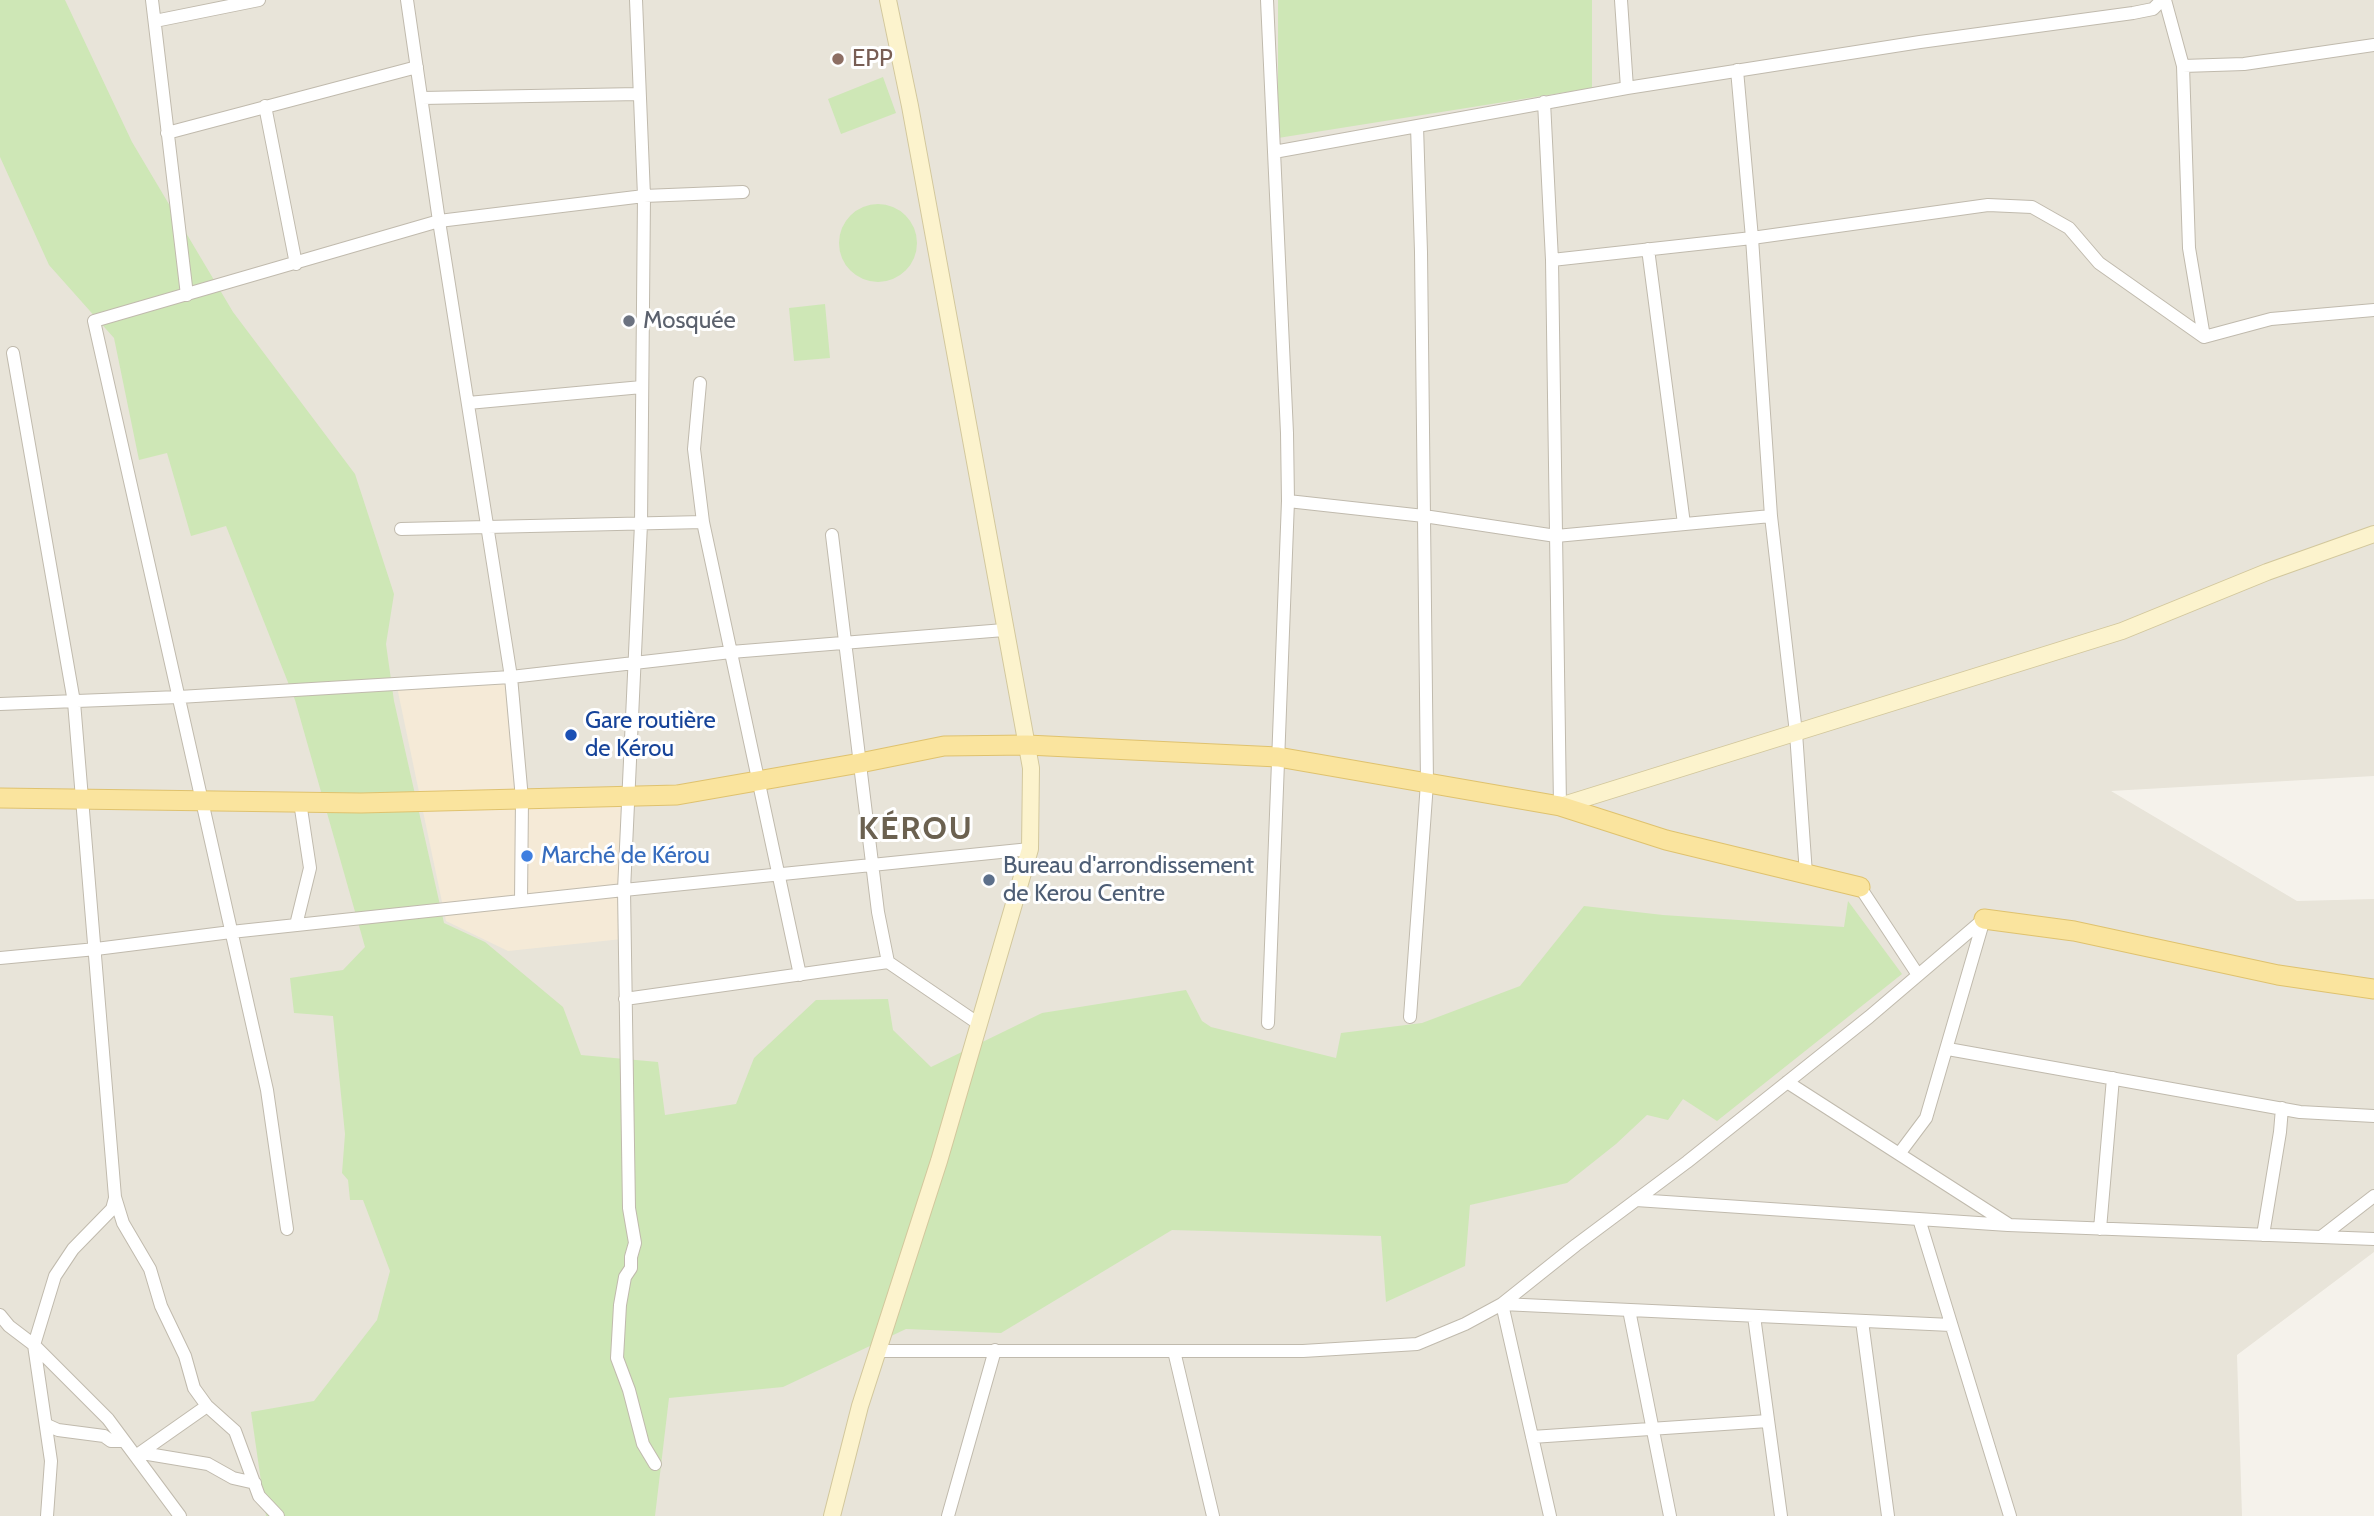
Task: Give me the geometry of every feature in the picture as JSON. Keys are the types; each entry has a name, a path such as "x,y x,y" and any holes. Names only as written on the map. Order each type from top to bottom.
{"main road":[{"path":"0,798 300,802 521,800 677,795 944,746 1027,745 1278,757 1560,806 1666,839 1860,887"},
{"path":"1984,919 2074,932 2278,975 2374,989"}],"street":[{"path":"152,0 187,295"},
{"path":"155,21 259,0"},
{"path":"407,0 511,677 521,800 521,901"},
{"path":"636,0 644,196 641,524 624,890 629,1208 635,1243 620,1305 617,1358 631,1395 643,1444 655,1464"},
{"path":"832,1516 860,1406 939,1161 1030,849 1031,768 888,0"},
{"path":"1267,0 1287,433 1287,501 1268,1023"},
{"path":"1621,0 1627,88"},
{"path":"1274,152 1544,102 1737,70 2153,9 2163,0 2182,66 2189,248 2204,337"},
{"path":"2182,66 2244,64 2374,45"},
{"path":"167,133 417,67"},
{"path":"1737,70 1752,238 1770,516 1796,733 1806,874"},
{"path":"422,98 639,94"},
{"path":"1544,102 1552,260 1560,806 2122,631 2267,572 2374,534"},
{"path":"265,106 296,264"},
{"path":"1410,1017 1427,783 1417,126"},
{"path":"288,1229 267,1090 94,321 439,221 644,196 743,192"},
{"path":"1552,260 1752,238 1988,205 2032,207 2069,228 2099,263 2204,337 2271,320 2374,310"},
{"path":"1648,249 1684,524"},
{"path":"13,353 74,702 115,1198 123,1223 150,1269 161,1306 185,1356 194,1388 207,1406 235,1431 259,1496 278,1516"},
{"path":"699,383 694,449 703,522 800,975"},
{"path":"468,403 642,387"},
{"path":"1287,501 1424,516 1556,536 1770,516"},
{"path":"401,529 703,522"},
{"path":"832,535 878,912 888,962"},
{"path":"0,704 179,697 511,677 731,652 1004,631"},
{"path":"296,925 310,868 300,802"},
{"path":"0,958 1030,849"},
{"path":"1860,887 1918,975"},
{"path":"879,1350 1303,1350 1417,1344 1465,1324 1502,1304 1787,1082 1984,919"},
{"path":"1899,1154 1926,1118 1984,919"},
{"path":"625,999 888,962 979,1024"},
{"path":"1948,1049 2281,1108 2374,1116"},
{"path":"2100,1229 2113,1078"},
{"path":"1787,1082 2008,1225"},
{"path":"2263,1235 2280,1132 2281,1108"},
{"path":"2321,1237 2374,1196"},
{"path":"47,1516 51,1461 34,1345 55,1276 73,1249 112,1209 115,1198"},
{"path":"1636,1200 2008,1225 2374,1239"},
{"path":"1919,1219 2010,1516"},
{"path":"1502,1304 1951,1325"},
{"path":"1502,1304 1550,1516"},
{"path":"1629,1310 1670,1516"},
{"path":"0,1315 108,1419 124,1441 138,1454 180,1516"},
{"path":"1754,1316 1781,1516"},
{"path":"1862,1321 1888,1516"},
{"path":"948,1516 995,1350"},
{"path":"1174,1351 1213,1516"},
{"path":"138,1454 207,1406"},
{"path":"1532,1437 1768,1421"},
{"path":"47,1425 58,1430 104,1436 111,1441 124,1441"},
{"path":"138,1454 208,1464 233,1478 255,1483"}],"shaded area":[{"path":"0,0 2374,0 2374,776 2111,791 2297,901 2374,899 2374,1252 2237,1355 2242,1516 0,1516"},
{"name":"Marché de Kérou","path":"506,680 518,807 621,802 622,939 508,951 446,921 397,687"}],"green space":[{"path":"0,0 65,0 132,142 233,312 355,474 394,594 386,644 394,701 444,923 485,942 563,1007 581,1055 658,1062 665,1115 736,1104 754,1058 816,1000 888,999 893,1030 931,1067 1042,1013 1186,990 1202,1021 1211,1027 1336,1058 1341,1033 1422,1023 1520,986 1584,906 1663,915 1844,927 1848,901 1902,974 1717,1121 1683,1099 1668,1120 1647,1115 1567,1183 1470,1205 1465,1266 1386,1302 1381,1236 1172,1230 1001,1333 906,1329 783,1387 669,1398 655,1516 266,1516 251,1412 314,1401 377,1320 390,1271 363,1200 350,1200 348,1180 342,1173 345,1134 333,1016 294,1013 290,978 343,970 365,947 295,700 226,526 191,536 167,453 139,460 114,338 49,265 0,157"},
{"path":"1278,0 1592,0 1592,88 1278,138"},
{"path":"883,77 896,113 841,134 828,99"},
{"path":"878,204 893,207 906,215 914,228 917,243 914,258 906,271 893,279 878,282 863,279 850,271 842,258 839,243 842,228 850,215 863,207"},
{"path":"825,304 830,358 794,361 789,308"}],"place":[{"name":"EPP","path":"838,59"},
{"name":"Mosquée","path":"629,321"},
{"name":"Gare routière de Kérou","path":"571,735"},
{"name":"Marché de Kérou","path":"527,856"},
{"name":"Bureau d'arrondissement de Kerou Centre","path":"989,880"}],"district":[{"name":"KÉROU","path":"916,830"}]}
